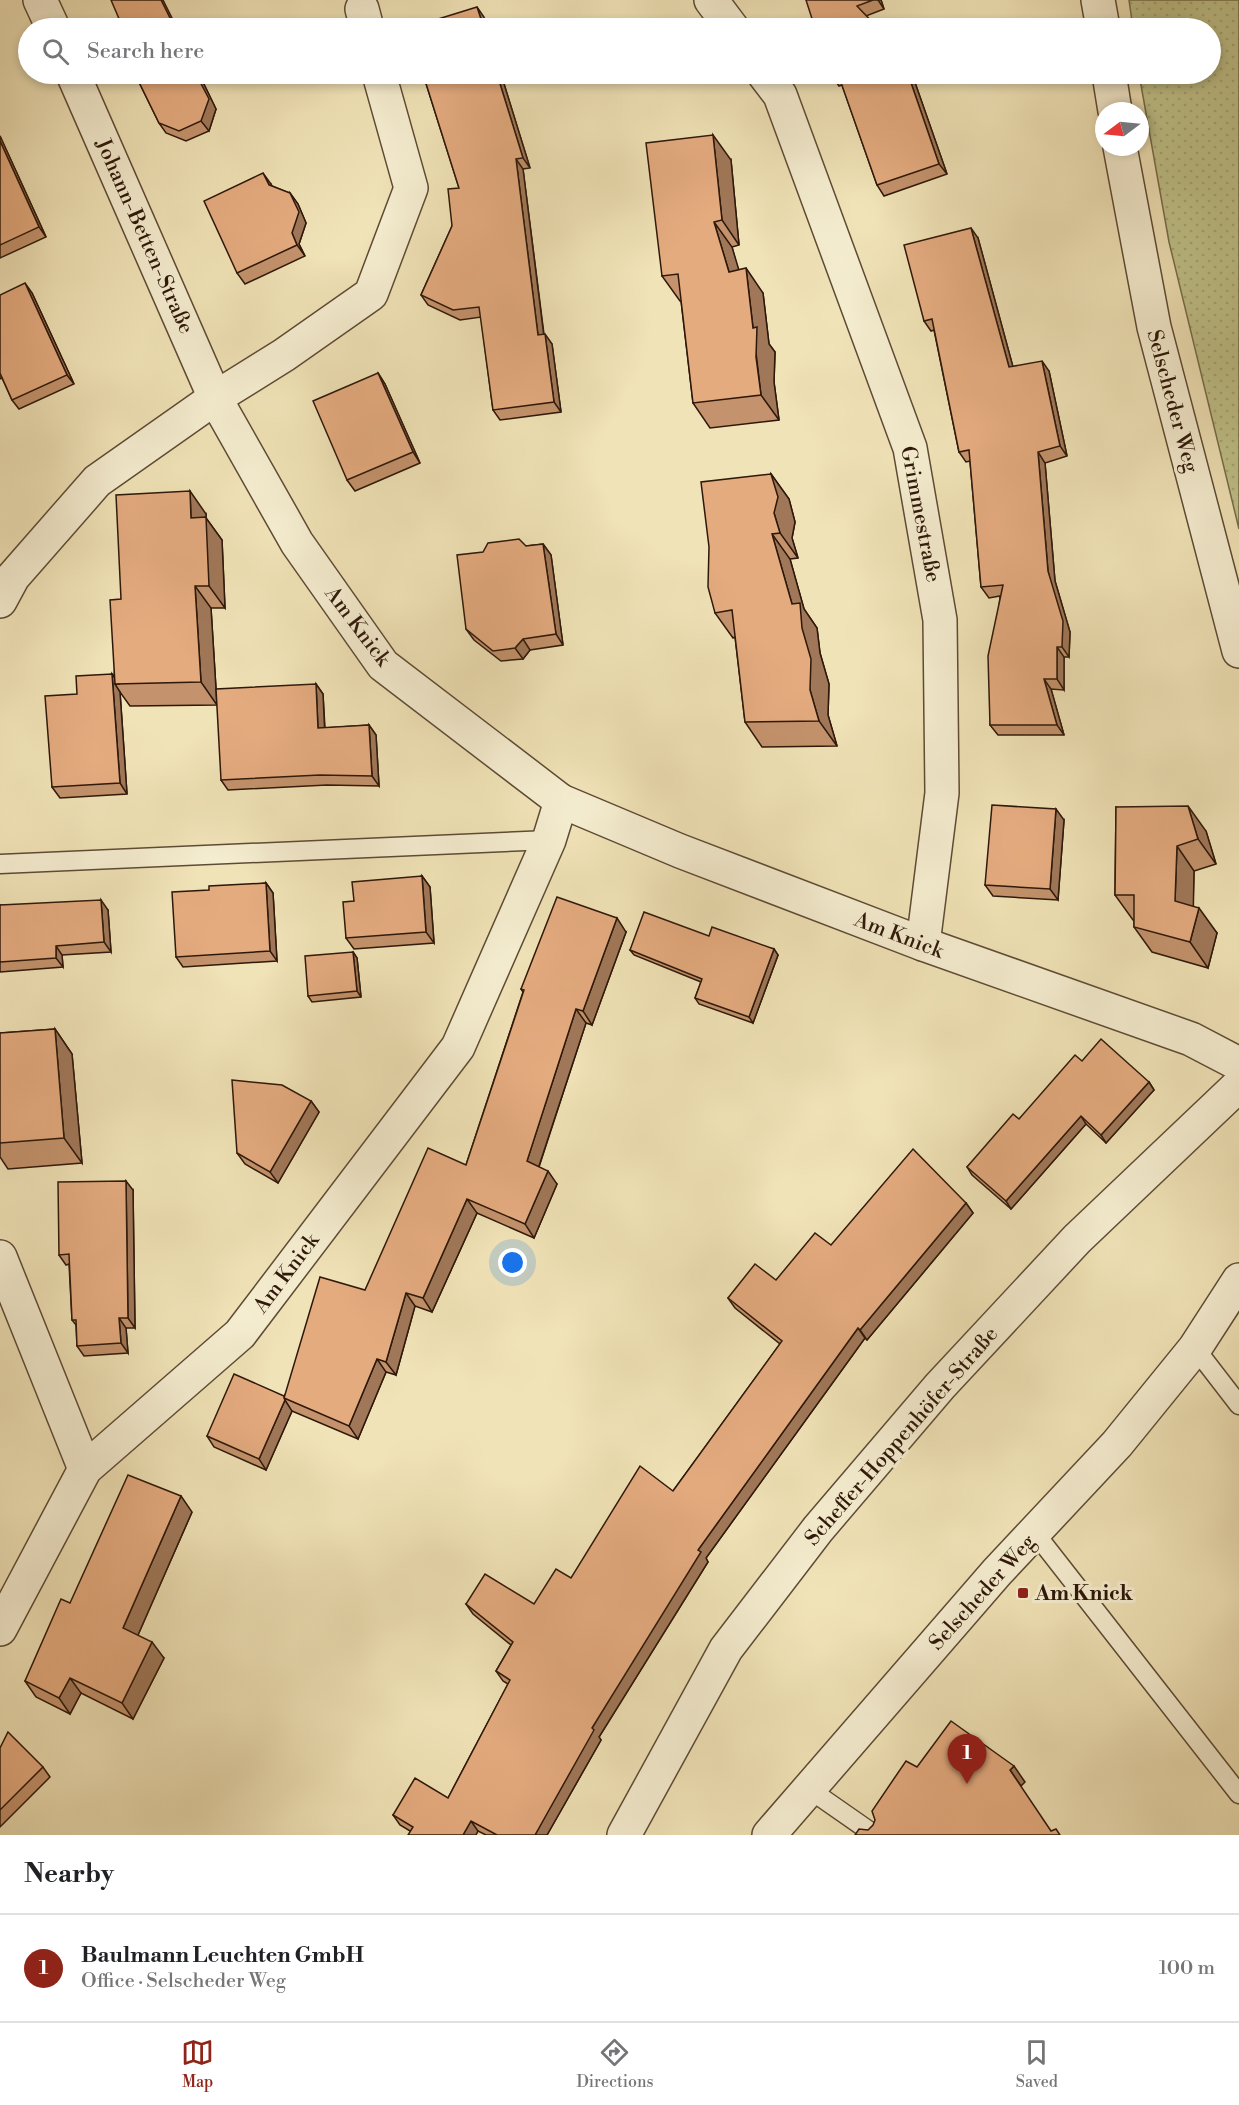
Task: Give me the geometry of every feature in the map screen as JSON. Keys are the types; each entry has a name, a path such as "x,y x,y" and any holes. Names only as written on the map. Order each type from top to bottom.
{"street":[{"path":"40,0 48,18"},
{"path":"711,0 724,18"},
{"path":"1098,0 1101,18"},
{"name":"Johann-Betten-Straße","path":"77,84 215,398"},
{"path":"0,601 13,577 97,482 215,398 284,355 371,294 411,188 382,84"},
{"name":"Grimmestraße","path":"772,84 780,95 912,459 940,620 942,793 923,944"},
{"path":"1111,84 1114,102"},
{"name":"Selscheder Weg","path":"1122,156 1154,327 1239,651"},
{"name":"Am Knick","path":"215,398 297,543 383,665 561,801 680,851 923,944 1191,1039 1239,1064"},
{"name":"Am Knick","path":"86,1469 240,1334 458,1047 549,840 561,801"},
{"name":"Scheffer-Hoppenhöfer-Straße","path":"624,1835 726,1649 818,1529 940,1386 1077,1239 1239,1085"},
{"path":"0,1257 86,1469 0,1629"},
{"name":"Selscheder Weg","path":"769,1835 997,1572 1117,1444 1195,1348 1239,1280"}],"lane":[{"path":"0,864 549,840"},
{"path":"1195,1348 1239,1405"},
{"path":"1035,1533 1239,1794"},
{"path":"808,1788 875,1835"}],"green space":[{"path":"1129,0 1239,0 1239,529 1169,242 1149,130 1149,102 1144,102 1141,84 1221,84 1221,18 1132,18"}],"building":[{"path":"111,0 161,0 170,18 119,18"},
{"path":"806,0 873,0 857,6 868,18 812,18"},
{"path":"477,7 481,18 441,18"},
{"path":"140,84 201,84 209,99 201,121 179,131 159,123"},
{"path":"426,84 500,84 523,158 516,159 538,335 545,334 554,402 493,410 479,307 453,310 421,295 452,226 448,189 459,188"},
{"path":"842,84 911,84 939,164 877,185"},
{"path":"713,135 722,220 714,222 729,272 746,268 753,328 757,327 756,357 761,395 693,403 678,274 662,276 646,143"},
{"path":"0,141 39,227 0,245"},
{"path":"263,173 269,185 290,193 299,212 292,233 297,245 237,273 204,201"},
{"path":"971,228 1009,367 1042,361 1060,446 1038,452 1048,571 1063,621 1062,647 1057,647 1057,679 1044,679 1057,725 990,725 988,656 1003,585 981,587 969,450 959,452 932,319 924,321 904,245"},
{"path":"25,283 67,375 12,400 0,373 0,295"},
{"path":"378,373 413,452 347,480 313,401"},
{"path":"771,474 778,497 774,513 780,533 772,534 792,604 800,603 802,628 811,659 810,690 819,721 745,722 732,610 715,613 708,587 709,547 701,482"},
{"path":"190,491 191,518 206,517 209,586 195,586 201,682 115,684 110,600 121,599 116,495"},
{"path":"519,539 526,546 543,544 556,634 523,639 515,648 493,651 466,629 457,555 483,552 488,543"},
{"path":"112,674 120,783 52,787 45,696 77,694 76,676"},
{"path":"316,684 318,728 369,725 372,776 320,775 221,780 216,689"},
{"path":"992,805 1056,809 1050,889 985,885"},
{"path":"1188,806 1198,839 1177,846 1175,901 1199,908 1190,942 1134,927 1134,895 1115,895 1116,807"},
{"path":"422,876 426,932 346,938 343,902 354,901 352,882"},
{"path":"266,883 270,951 176,957 172,892 209,890 209,886"},
{"path":"557,897 617,918 583,1011 576,1009 527,1161 548,1171 525,1224 467,1199 423,1298 406,1293 386,1362 377,1359 349,1426 284,1398 320,1277 365,1290 428,1148 466,1165 524,990 521,989"},
{"path":"101,900 104,942 56,946 56,958 0,962 0,905"},
{"path":"644,912 709,936 712,927 774,949 749,1017 695,998 702,979 630,950"},
{"path":"353,952 357,991 308,996 305,956"},
{"path":"55,1029 64,1138 0,1143 0,1033"},
{"path":"1101,1039 1149,1082 1101,1135 1081,1116 1006,1201 967,1167 1013,1114 1019,1119 1075,1055 1082,1061"},
{"path":"232,1080 282,1085 311,1101 270,1172 237,1153"},
{"path":"913,1149 966,1203 860,1330 858,1328 698,1550 701,1552 592,1728 594,1730 535,1835 497,1835 471,1821 463,1835 408,1835 413,1827 393,1815 415,1778 448,1798 510,1680 496,1671 513,1642 466,1604 485,1574 534,1604 556,1569 571,1578 640,1466 673,1491 782,1341 728,1298 755,1264 776,1280 815,1233 831,1245"},
{"path":"126,1181 128,1318 119,1318 121,1343 77,1346 76,1320 72,1320 69,1254 59,1255 58,1182"},
{"path":"234,1374 284,1396 285,1400 259,1459 207,1436"},
{"path":"128,1475 181,1496 123,1628 152,1642 122,1703 70,1678 59,1698 25,1681 61,1599 70,1603"},
{"path":"951,1721 1014,1766 1010,1770 1051,1831 1056,1829 1060,1835 855,1835 859,1829 868,1830 873,1825 875,1820 872,1811 906,1761 917,1767"},
{"path":"8,1732 43,1767 0,1810 0,1748"}],"place":[{"name":"Am Knick","path":"1023,1593"},
{"name":"Baulmann Leuchten GmbH","path":"967,1784"}]}
